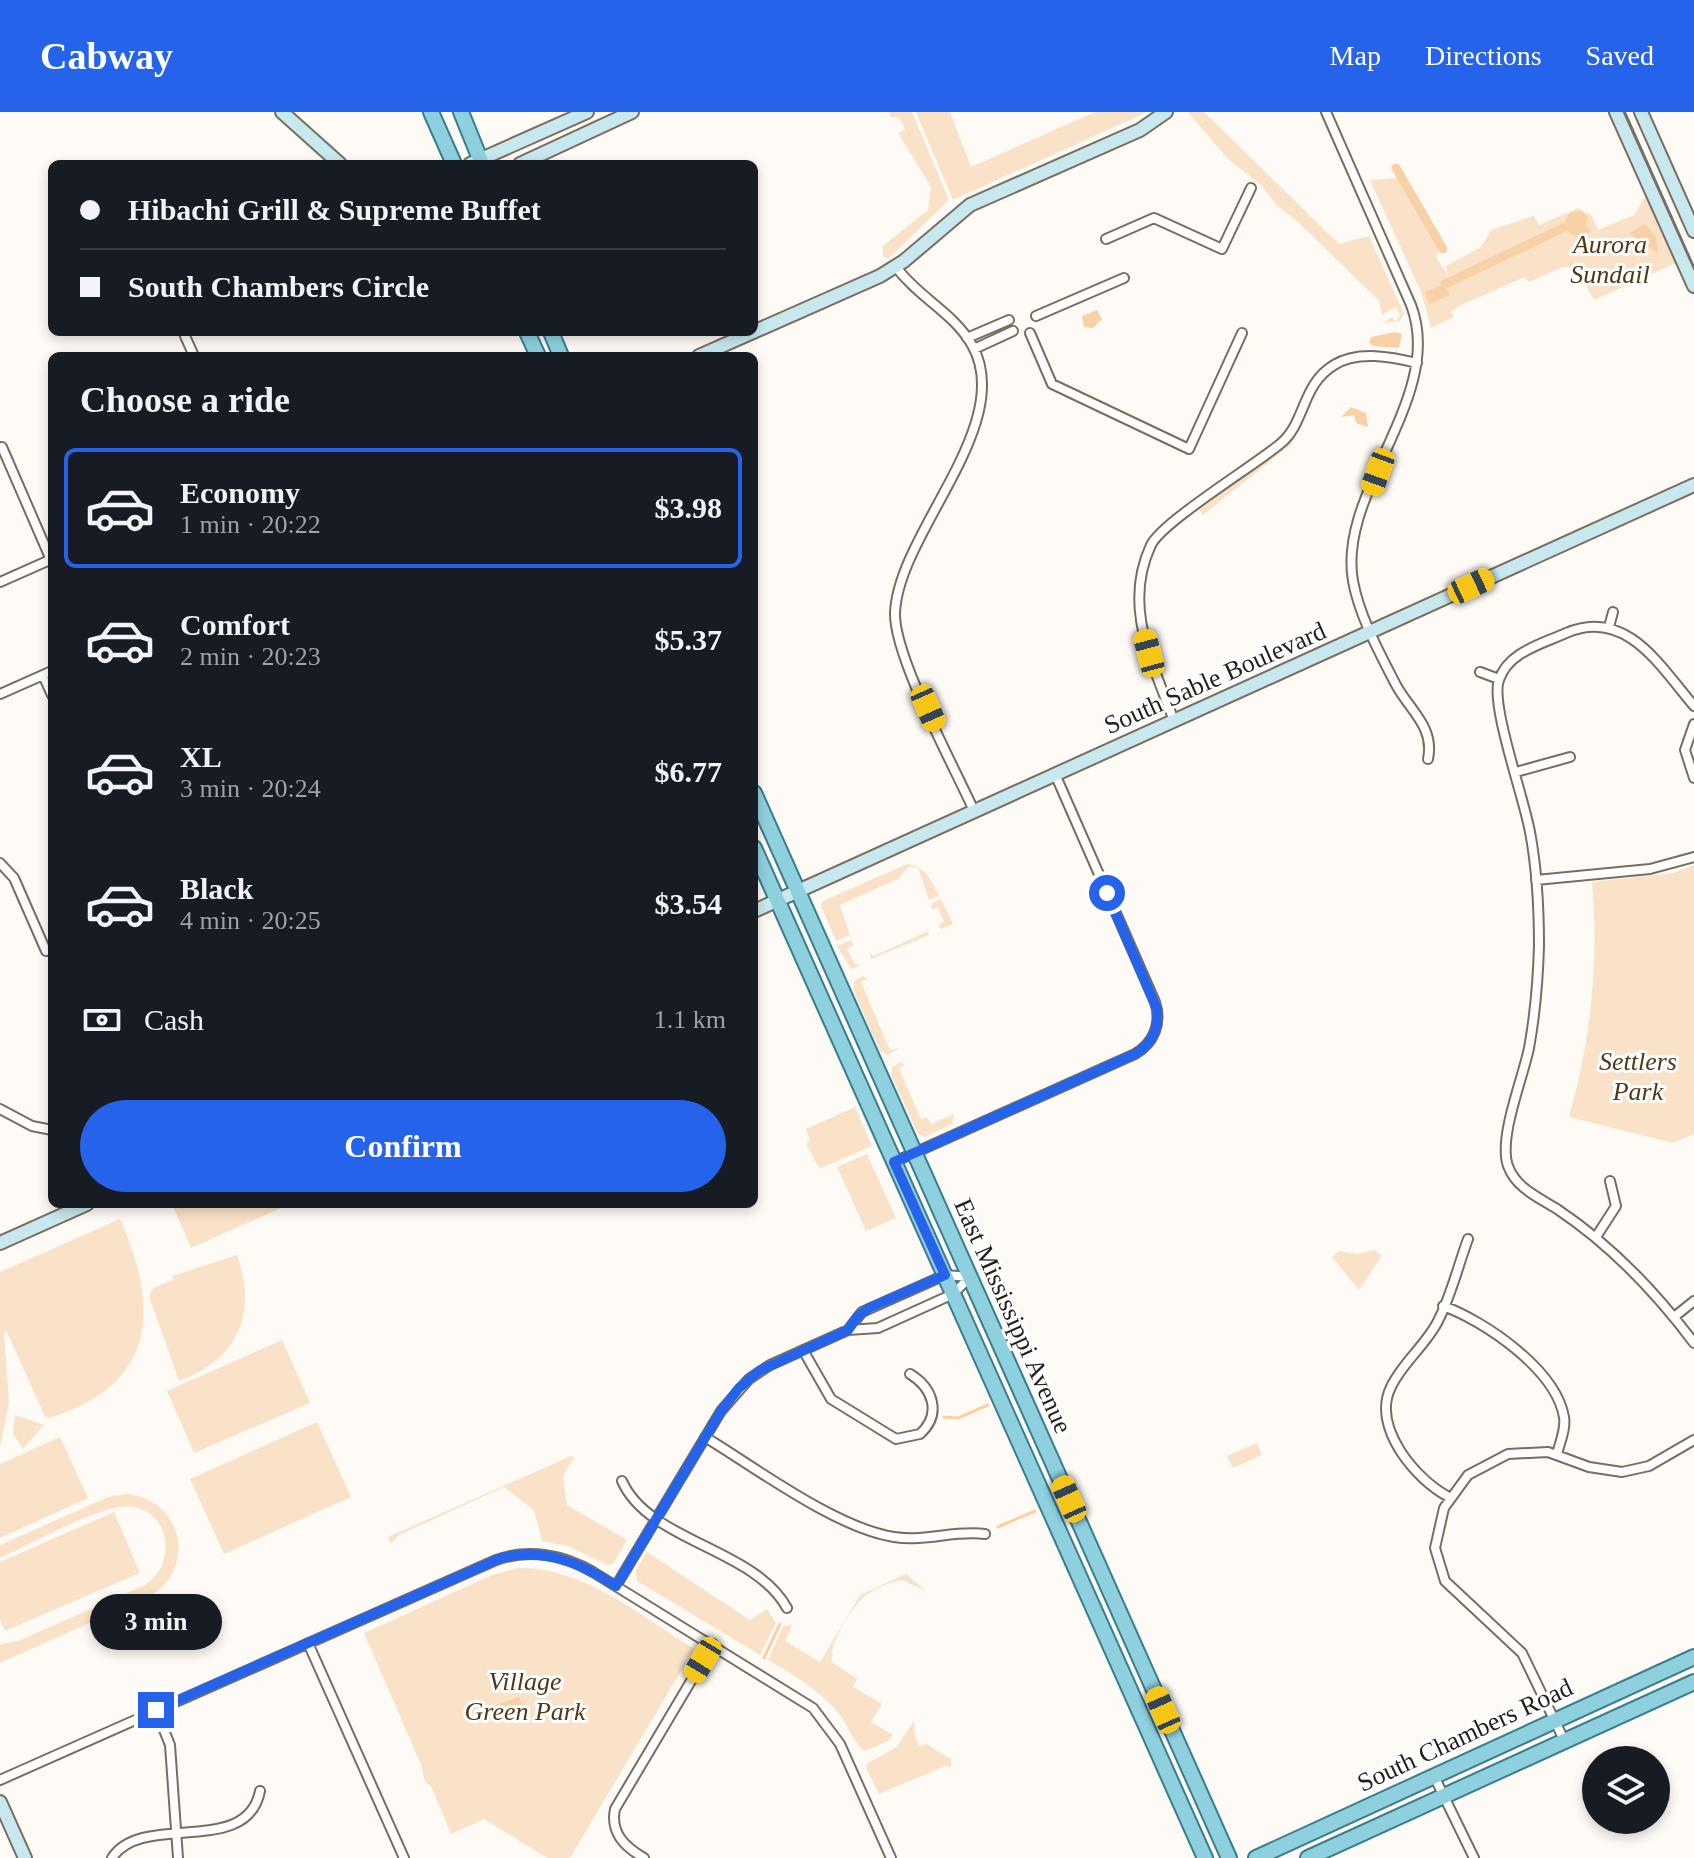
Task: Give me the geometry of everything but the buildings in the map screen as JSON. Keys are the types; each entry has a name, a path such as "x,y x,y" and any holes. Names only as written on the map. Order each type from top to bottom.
{"main road":[{"path":"282,112 294,117 335,160"},
{"path":"431,112 452,160"},
{"path":"461,112 477,160"},
{"path":"482,160 587,112"},
{"path":"529,160 632,112"},
{"path":"758,329 896,267 970,205 1140,130 1166,112"},
{"path":"1616,112 1694,286"},
{"path":"1641,112 1694,231"},
{"path":"708,352 743,336"},
{"name":"South Sable Boulevard","path":"758,909 1694,485"},
{"name":"East Mississippi Avenue","path":"758,802 1229,1858"},
{"name":"East Mississippi Avenue","path":"758,857 1205,1858"},
{"path":"0,1243 78,1208"},
{"name":"South Chambers Road","path":"1256,1858 1694,1657"},
{"name":"South Chambers Road","path":"1308,1858 1694,1682"},
{"path":"2,1810 25,1858"}],"street":[{"path":"1326,112 1413,310 1419,336 1417,363 1353,542 1353,584 1396,685 1423,724 1428,759"},
{"path":"1106,239 1154,218 1222,249 1251,188"},
{"path":"896,267 916,291 953,318 974,349 981,386 978,412 902,581 895,612 902,652 974,811"},
{"path":"1036,316 1124,278"},
{"path":"967,338 1009,320"},
{"path":"974,349 1013,331"},
{"path":"1030,333 1052,384 1189,449 1242,333"},
{"path":"185,336 192,352"},
{"path":"1174,721 1137,609 1151,544 1170,526 1284,442 1310,388 1336,364 1370,357 1417,363"},
{"path":"2,447 48,553"},
{"path":"0,582 48,561"},
{"path":"1609,627 1613,612"},
{"path":"1694,706 1640,644 1609,627 1578,628 1525,651 1508,664 1499,679 1496,708 1516,772 1536,880 1539,946 1534,1012 1523,1077 1506,1138 1508,1166 1527,1191 1596,1237 1633,1271 1694,1343"},
{"path":"1480,672 1499,679"},
{"path":"0,694 48,673"},
{"path":"1694,724 1685,750 1694,778"},
{"path":"1516,772 1570,757"},
{"path":"894,1162 1135,1054 1148,1043 1158,1020 1152,995 1055,774"},
{"path":"1536,880 1650,869 1694,857"},
{"path":"0,863 17,885 46,951"},
{"path":"0,1109 32,1126 48,1129"},
{"path":"1495,1170 1508,1166"},
{"path":"1596,1237 1616,1206 1610,1181"},
{"path":"1449,1497 1423,1481 1408,1464 1386,1411 1392,1383 1437,1322 1468,1239"},
{"path":"848,1330 862,1312 945,1275 970,1277"},
{"path":"616,1586 705,1437 731,1397 749,1379 848,1330 878,1328 953,1294 970,1277"},
{"path":"1674,1317 1694,1301"},
{"path":"1443,1306 1462,1313 1537,1369 1564,1417 1557,1454"},
{"path":"803,1350 831,1399 896,1439 920,1434 933,1415 931,1395 910,1374"},
{"path":"705,1437 860,1528 901,1538 985,1534"},
{"path":"1564,1740 1522,1653 1452,1591 1440,1571 1436,1537 1449,1497 1468,1475 1494,1459 1518,1452 1557,1454 1589,1467 1622,1472 1649,1466 1694,1440"},
{"path":"622,1481 633,1502 766,1582 787,1608"},
{"path":"0,1780 508,1556 539,1555 564,1559 616,1586 800,1698 825,1721 842,1747 891,1858"},
{"path":"308,1643 404,1858"},
{"path":"644,1858 624,1844 617,1834 614,1820 616,1807 713,1644"},
{"path":"156,1710 170,1745 178,1858"},
{"path":"1433,1775 1474,1858"},
{"path":"112,1858 121,1849 136,1843 230,1830 253,1810 260,1791"}],"green space":[{"path":"889,112 912,112 949,200 889,258 883,257 883,246 928,210 931,187 898,133 905,130 900,118 891,117"},
{"path":"916,112 950,112 971,167 1095,112 1147,112 953,200"},
{"path":"1188,112 1204,112 1339,244 1369,236 1404,314 1400,321 1383,323 1392,317 1395,321 1400,316 1396,307 1382,315 1379,301 1296,220 1277,206 1261,185 1228,159"},
{"name":"Aurora Sundail","path":"1399,178 1440,249 1436,257 1448,276 1446,266 1481,247 1491,230 1534,216 1539,225 1578,208 1592,216 1598,230 1634,215 1646,195 1676,263 1594,300 1577,268 1563,267 1529,282 1525,277 1459,306 1451,312 1454,317 1431,328 1421,292 1370,180"},
{"path":"1310,403 1292,444 1203,515 1199,510 1288,444"},
{"path":"907,864 913,865 919,868 923,871 939,896 929,900 918,868 909,866 898,879 840,905 850,935 836,941 821,906 823,901"},
{"name":"Settlers Park","path":"1694,865 1694,1134 1673,1143 1569,1117 1588,1030 1594,971 1592,882 1673,873"},
{"path":"941,899 953,924 941,929 939,925 944,921 938,908 931,909 932,903"},
{"path":"925,925 929,935 871,959 869,951 873,956 927,932"},
{"path":"851,940 854,945 847,949 855,964 861,965 851,969 837,946"},
{"path":"863,976 868,979 861,982 890,1050 899,1048 888,1055 880,1051 853,990 854,981"},
{"path":"901,1062 904,1065 899,1068 921,1119 927,1117 931,1124 954,1114 952,1124 925,1137 918,1134 891,1075 892,1067"},
{"path":"855,1107 872,1146 821,1168 806,1144 810,1140 806,1129"},
{"path":"867,1154 896,1218 866,1231 837,1167"},
{"path":"174,1208 281,1208 191,1248"},
{"path":"120,1219 141,1283 144,1313 140,1340 129,1364 111,1386 85,1404 49,1418 45,1417 7,1332 4,1333 9,1402 0,1447 0,1272"},
{"path":"1374,1250 1382,1256 1359,1290 1332,1257 1339,1251 1358,1254"},
{"path":"237,1255 245,1296 238,1332 216,1360 179,1381 149,1296 153,1288 173,1280 172,1276"},
{"path":"282,1340 310,1403 194,1453 167,1391"},
{"path":"15,1415 44,1425 23,1449 13,1434"},
{"path":"317,1422 351,1497 224,1554 190,1479"},
{"path":"60,1437 88,1498 0,1538 0,1464"},
{"path":"1257,1443 1262,1455 1233,1468 1227,1456"},
{"path":"571,1456 574,1458 563,1476 567,1505 627,1540 613,1564 607,1565 568,1546 542,1541 534,1510 504,1487 399,1535 391,1544 388,1537"},
{"path":"127,1494 146,1499 161,1508 171,1521 177,1536 178,1553 174,1569 165,1584 150,1596 0,1663 0,1644 18,1641 143,1586 155,1576 163,1563 166,1549 164,1536 159,1523 149,1513 136,1507 120,1507 94,1514 0,1558 0,1545 108,1497"},
{"path":"114,1512 140,1573 5,1631 0,1620 0,1562"},
{"path":"647,1552 750,1620 767,1609 776,1623 760,1655 637,1581 636,1570"},
{"name":"Village Green Park","path":"518,1568 566,1575 588,1584 632,1608 694,1649 570,1858 547,1858 484,1819 451,1834 431,1786 425,1782 421,1765 364,1633 490,1576"},
{"path":"906,1574 926,1591 902,1580 870,1592 848,1617 834,1646 832,1662 857,1679 853,1687 882,1704 871,1722 893,1735 888,1741 865,1751 824,1698 768,1660 783,1626 792,1625 785,1641 820,1662 860,1595"},
{"path":"914,1720 915,1737 920,1746 926,1744 951,1759 951,1767 945,1766 879,1794 866,1768 868,1763 897,1747"}],"shaded area":[{"path":"1581,211 1588,217 1586,226 1592,232 1574,236 1567,231 1565,219 1571,212"},
{"path":"1645,224 1656,237 1658,253 1629,233"},
{"path":"1445,284 1450,295 1429,304 1425,292"},
{"path":"1097,310 1102,319 1093,328 1084,327 1082,316"},
{"path":"1395,332 1402,334 1399,348 1373,346 1369,342 1371,337"},
{"path":"1351,407 1366,413 1368,427 1356,423 1354,415 1341,417"},
{"path":"519,1697 523,1708 501,1719 495,1705"}],"waterway":[{"path":"1396,168 1443,249"},
{"path":"1445,284 1565,227"},
{"path":"944,1417 958,1418 988,1405"},
{"path":"998,1527 1035,1511"},
{"path":"764,1658 780,1624"}],"tram line":[{"path":"1625,112 1694,267"}],"route":[{"path":"156,1710 501,1558 544,1555 570,1560 616,1586 721,1411 739,1388 770,1365 848,1330 862,1312 945,1275 894,1162 1135,1054 1153,1037 1158,1020 1157,1009 1107,893"}]}
